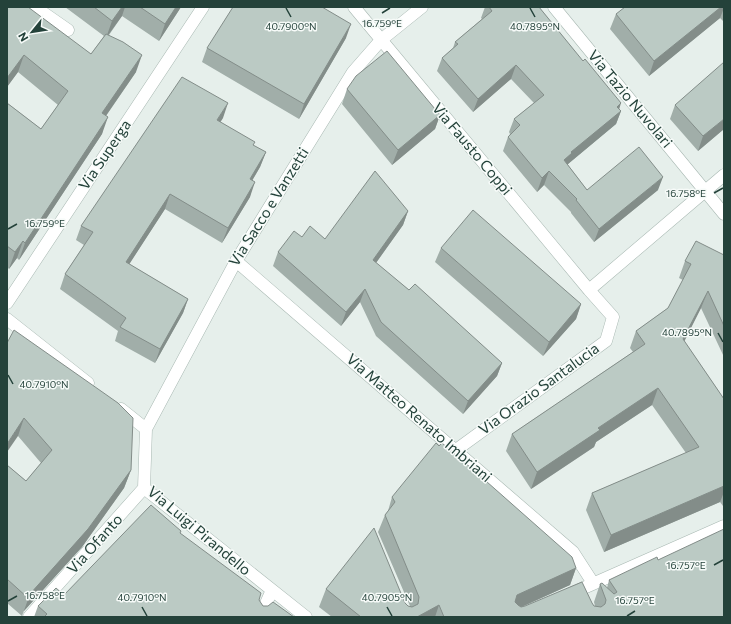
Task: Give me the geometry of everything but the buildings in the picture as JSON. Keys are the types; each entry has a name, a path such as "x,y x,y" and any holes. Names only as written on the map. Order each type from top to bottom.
{"street":[{"path":"35,7 68,30"},
{"name":"Via Superga","path":"7,303 203,7"},
{"name":"Via Fausto Coppi","path":"354,7 590,290"},
{"name":"Via Sacco e Vanzetti","path":"146,429 236,261 352,72 381,40 422,7"},
{"name":"Via Tazio Nuvolari","path":"554,7 724,214"},
{"path":"590,290 724,175"},
{"name":"Via Matteo Renato Imbriani","path":"236,261 573,552 593,584"},
{"name":"Via Orazio Santalucia","path":"456,450 606,341 613,317 590,290"},
{"path":"7,319 98,391"},
{"path":"110,400 146,429"},
{"name":"Via Luigi Pirandello","path":"146,429 144,488 306,617"},
{"name":"Via Ofanto","path":"29,617 144,488"},
{"path":"558,598 724,526"},
{"path":"580,589 586,603"},
{"path":"260,617 272,590"}]}
